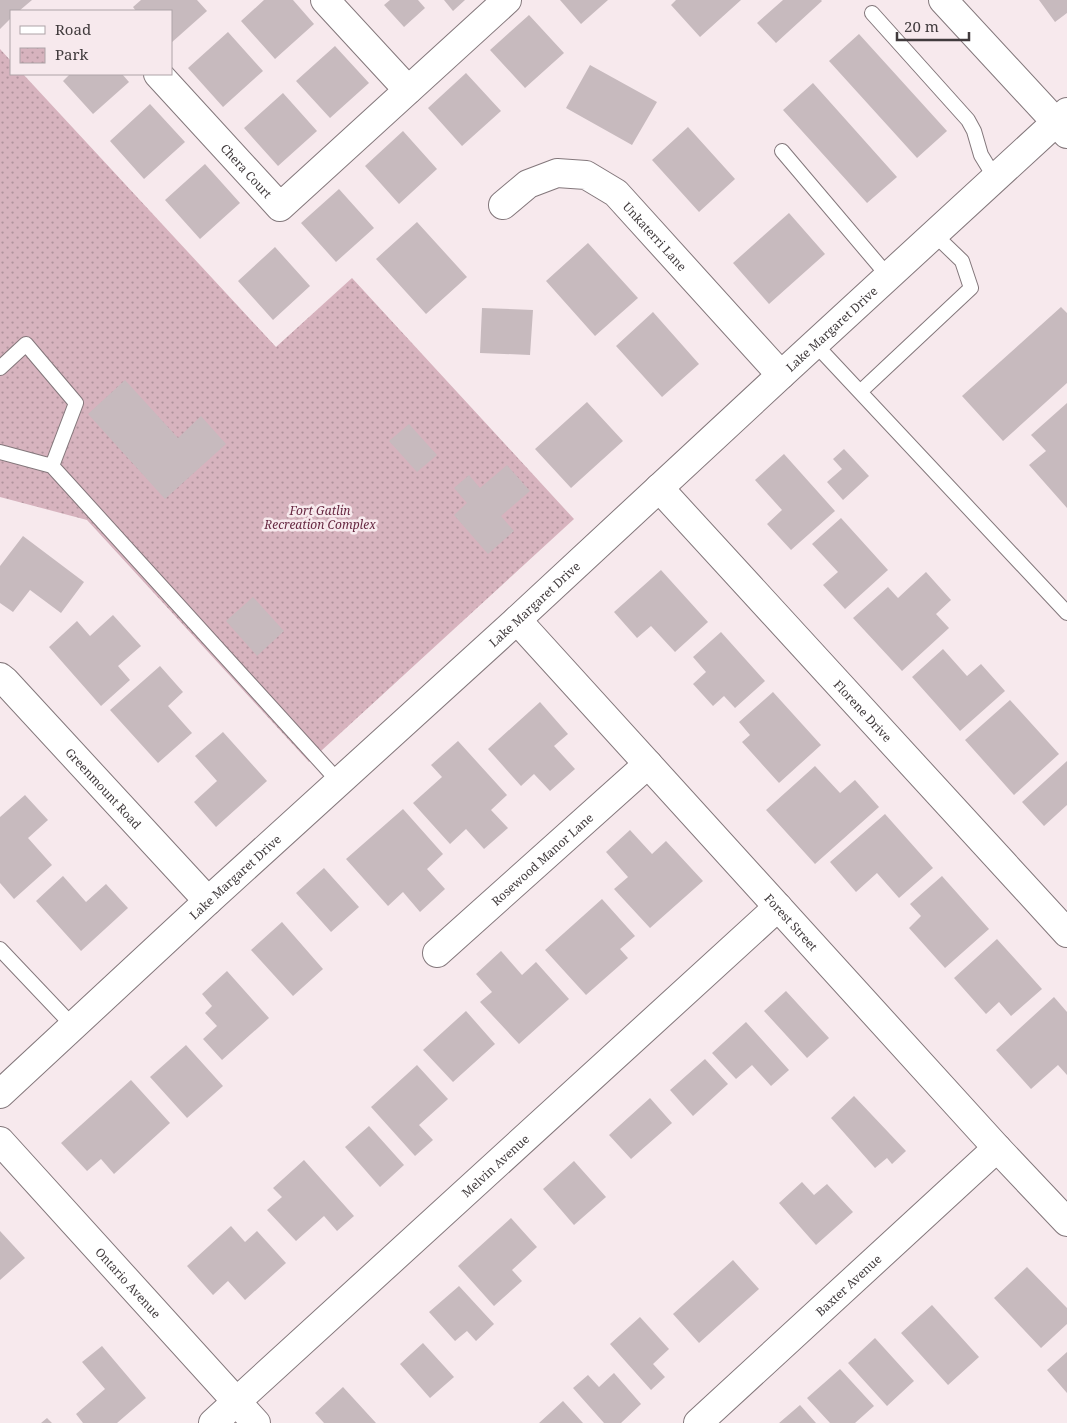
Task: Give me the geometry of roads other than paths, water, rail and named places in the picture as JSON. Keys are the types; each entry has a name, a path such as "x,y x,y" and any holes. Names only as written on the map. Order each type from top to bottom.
{"street":[{"path":"325,0 408,90"},
{"name":"Chera Court","path":"159,75 280,207 507,0"},
{"path":"943,0 1063,123"},
{"name":"Lake Margaret Drive","path":"0,1094 888,276 996,178 1063,123"},
{"name":"Unkaterri Lane","path":"503,205 528,184 557,173 586,175 616,193 781,374"},
{"name":"Florene Drive","path":"659,488 1067,934"},
{"name":"Forest Street","path":"516,620 997,1148 1067,1222"},
{"name":"Greenmount Road","path":"0,677 208,901"},
{"name":"Rosewood Manor Lane","path":"437,953 648,764"},
{"name":"Melvin Avenue","path":"214,1423 778,907"},
{"name":"Ontario Avenue","path":"0,1141 256,1423"},
{"name":"Baxter Avenue","path":"698,1423 997,1148"}],"lane":[{"path":"872,14 968,120 974,131 981,155 996,178"},
{"path":"782,151 888,276"},
{"path":"860,392 972,288 962,261 934,234"},
{"path":"0,368 26,344 76,403 52,466"},
{"path":"815,344 1067,613"},
{"path":"0,452 52,466 339,782"},
{"path":"0,949 73,1026"}],"park label":[{"name":"Fort Gatlin Recreation Complex","path":"320,517"}]}
